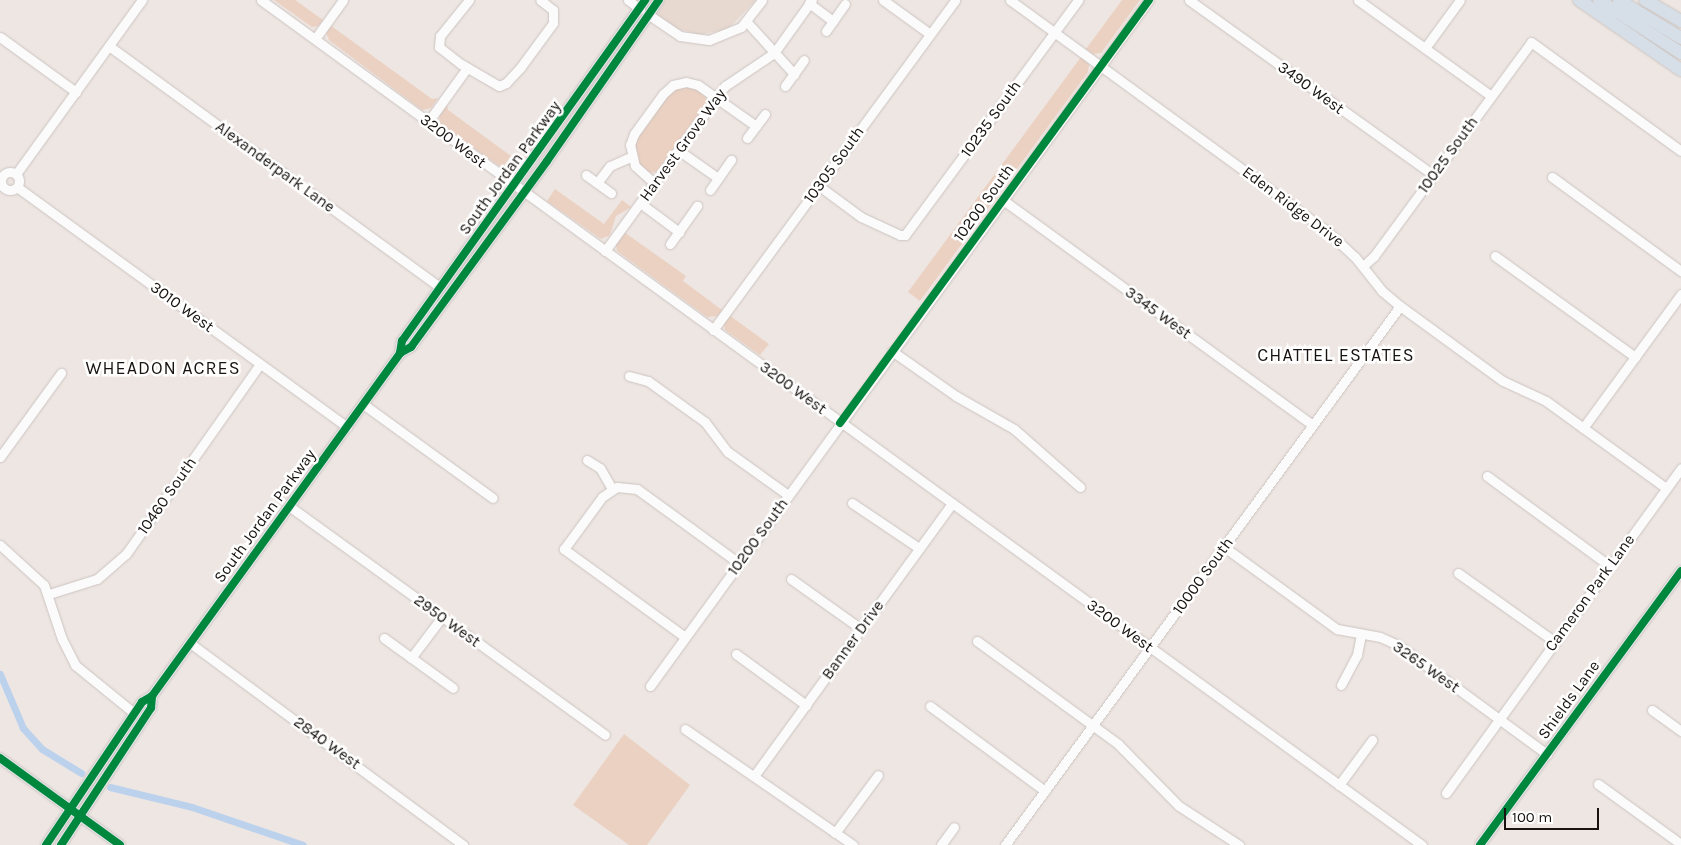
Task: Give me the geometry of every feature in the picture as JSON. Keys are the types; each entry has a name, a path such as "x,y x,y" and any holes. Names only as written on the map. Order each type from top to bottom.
{"highway":[{"path":"1579,0 1681,70"},
{"path":"1599,0 1681,53"},
{"path":"1619,0 1681,38"},
{"path":"1645,0 1681,21"}],"main road":[{"name":"South Jordan Parkway","path":"400,352 411,347 524,193 659,0"},
{"name":"South Jordan Parkway","path":"46,845 134,713 142,702 152,696 347,427 400,352 402,341 643,4"},
{"name":"Shields Lane","path":"1480,845 1681,571"},
{"name":"South Jordan Parkway","path":"61,845 151,708 152,696"},
{"path":"0,758 120,845"}],"street":[{"path":"16,174 142,0"},
{"name":"3200 West","path":"261,0 514,186 1422,845"},
{"path":"315,39 343,0"},
{"path":"469,0 438,41 442,51 499,86 506,83 526,61 553,24 555,14 540,0"},
{"path":"628,0 643,4"},
{"path":"649,15 680,36 702,41 723,37 746,21 762,0"},
{"path":"884,0 930,34"},
{"name":"10305 South","path":"713,330 955,0"},
{"name":"Eden Ridge Drive","path":"1010,0 1328,232 1363,266 1382,291 1400,306 1503,381 1539,397 1666,488"},
{"name":"10235 South","path":"819,186 861,217 902,236 1078,0"},
{"name":"10200 South","path":"650,686 840,422 1149,0"},
{"name":"3490 West","path":"1190,0 1433,175"},
{"path":"1358,0 1491,96"},
{"path":"1425,48 1460,0"},
{"path":"774,52 811,2 833,21"},
{"path":"826,31 845,4"},
{"path":"746,21 794,74"},
{"path":"0,37 76,92"},
{"name":"10025 South","path":"1363,266 1374,256 1531,42 1681,151"},
{"name":"Alexanderpark Lane","path":"109,46 440,287"},
{"name":"Harvest Grove Way","path":"605,251 717,97 735,76 774,52"},
{"path":"785,86 804,60"},
{"path":"428,122 467,68"},
{"path":"654,183 638,170 630,157 634,134 670,88 690,83 717,97 756,126"},
{"path":"747,138 765,114"},
{"path":"678,150 718,178"},
{"path":"597,183 610,166 630,157"},
{"path":"710,190 731,160"},
{"path":"8,173 16,174 19,181 17,187 2,193 1,176 8,173"},
{"path":"586,175 611,193"},
{"path":"1552,177 1681,270"},
{"name":"3010 West","path":"17,187 347,427"},
{"name":"3345 West","path":"1003,200 1313,425"},
{"path":"640,203 679,232"},
{"path":"670,244 698,206"},
{"path":"1495,256 1635,357"},
{"path":"1583,428 1681,294"},
{"name":"10000 South","path":"1006,845 1400,306"},
{"path":"892,351 956,396 1014,429 1080,487"},
{"name":"10460 South","path":"49,594 97,579 126,554 260,364"},
{"path":"0,457 61,373"},
{"path":"629,376 648,381 705,422 728,452 788,495"},
{"path":"363,404 493,498"},
{"path":"587,460 600,468 612,489"},
{"name":"Cameron Park Lane","path":"1446,793 1681,468"},
{"path":"1487,476 1610,566"},
{"path":"685,637 564,549 604,495 612,489 627,486 641,491 739,563"},
{"path":"852,503 920,548"},
{"name":"Banner Drive","path":"754,776 952,504"},
{"name":"2950 West","path":"289,506 605,735"},
{"path":"0,545 39,578 49,594 62,639 75,665 134,713"},
{"name":"3265 West","path":"1224,547 1337,629 1361,635 1380,637 1398,645 1547,754"},
{"path":"1458,573 1555,642"},
{"path":"791,579 861,629"},
{"path":"411,658 442,617"},
{"path":"1340,685 1357,655 1361,635"},
{"path":"384,638 453,688"},
{"path":"977,641 1128,753 1179,806 1239,845"},
{"name":"2840 West","path":"190,643 463,845"},
{"path":"736,654 806,705"},
{"path":"930,706 1045,791"},
{"path":"1652,710 1681,731"},
{"path":"685,729 853,845"},
{"path":"1339,785 1372,740"},
{"path":"835,833 878,775"},
{"path":"1598,784 1681,844"},
{"path":"941,845 954,827"}],"shaded area":[{"path":"274,0 295,0 323,20 318,26 312,27"},
{"path":"637,0 756,0 728,29 698,35 676,28"},
{"path":"1122,0 1140,0 1101,53 1093,54 1086,49"},
{"path":"330,25 432,99 438,98 431,108 422,110 329,40 326,32"},
{"path":"1081,57 1089,64 1088,72 920,301 908,292"},
{"path":"687,86 695,88 709,100 656,172 649,173 636,161 635,140 668,95 678,87"},
{"path":"447,105 448,110 511,156 502,168 439,123 440,115"},
{"path":"555,189 604,224 622,200 631,207 616,216 610,235 601,239 547,201"},
{"path":"624,232 686,276 683,281 722,310 717,316 707,317 617,251 616,244"},
{"path":"729,315 769,344 760,355 725,330 724,323"},
{"path":"624,734 690,785 647,845 629,845 573,805"}],"waterway":[{"path":"0,674 23,728 42,749 81,773"},
{"path":"110,787 192,807 303,845"}],"cycle path":[{"path":"400,353 402,341 645,0"},
{"path":"46,845 142,702 152,696 400,353 411,347 547,161 659,0"},
{"path":"840,423 1149,0"},
{"path":"1480,845 1681,571"},
{"path":"61,845 151,708 152,696"},
{"path":"0,758 120,845"}],"district":[{"name":"CHATTEL ESTATES","path":"1336,355"},
{"name":"WHEADON ACRES","path":"163,368"}]}
